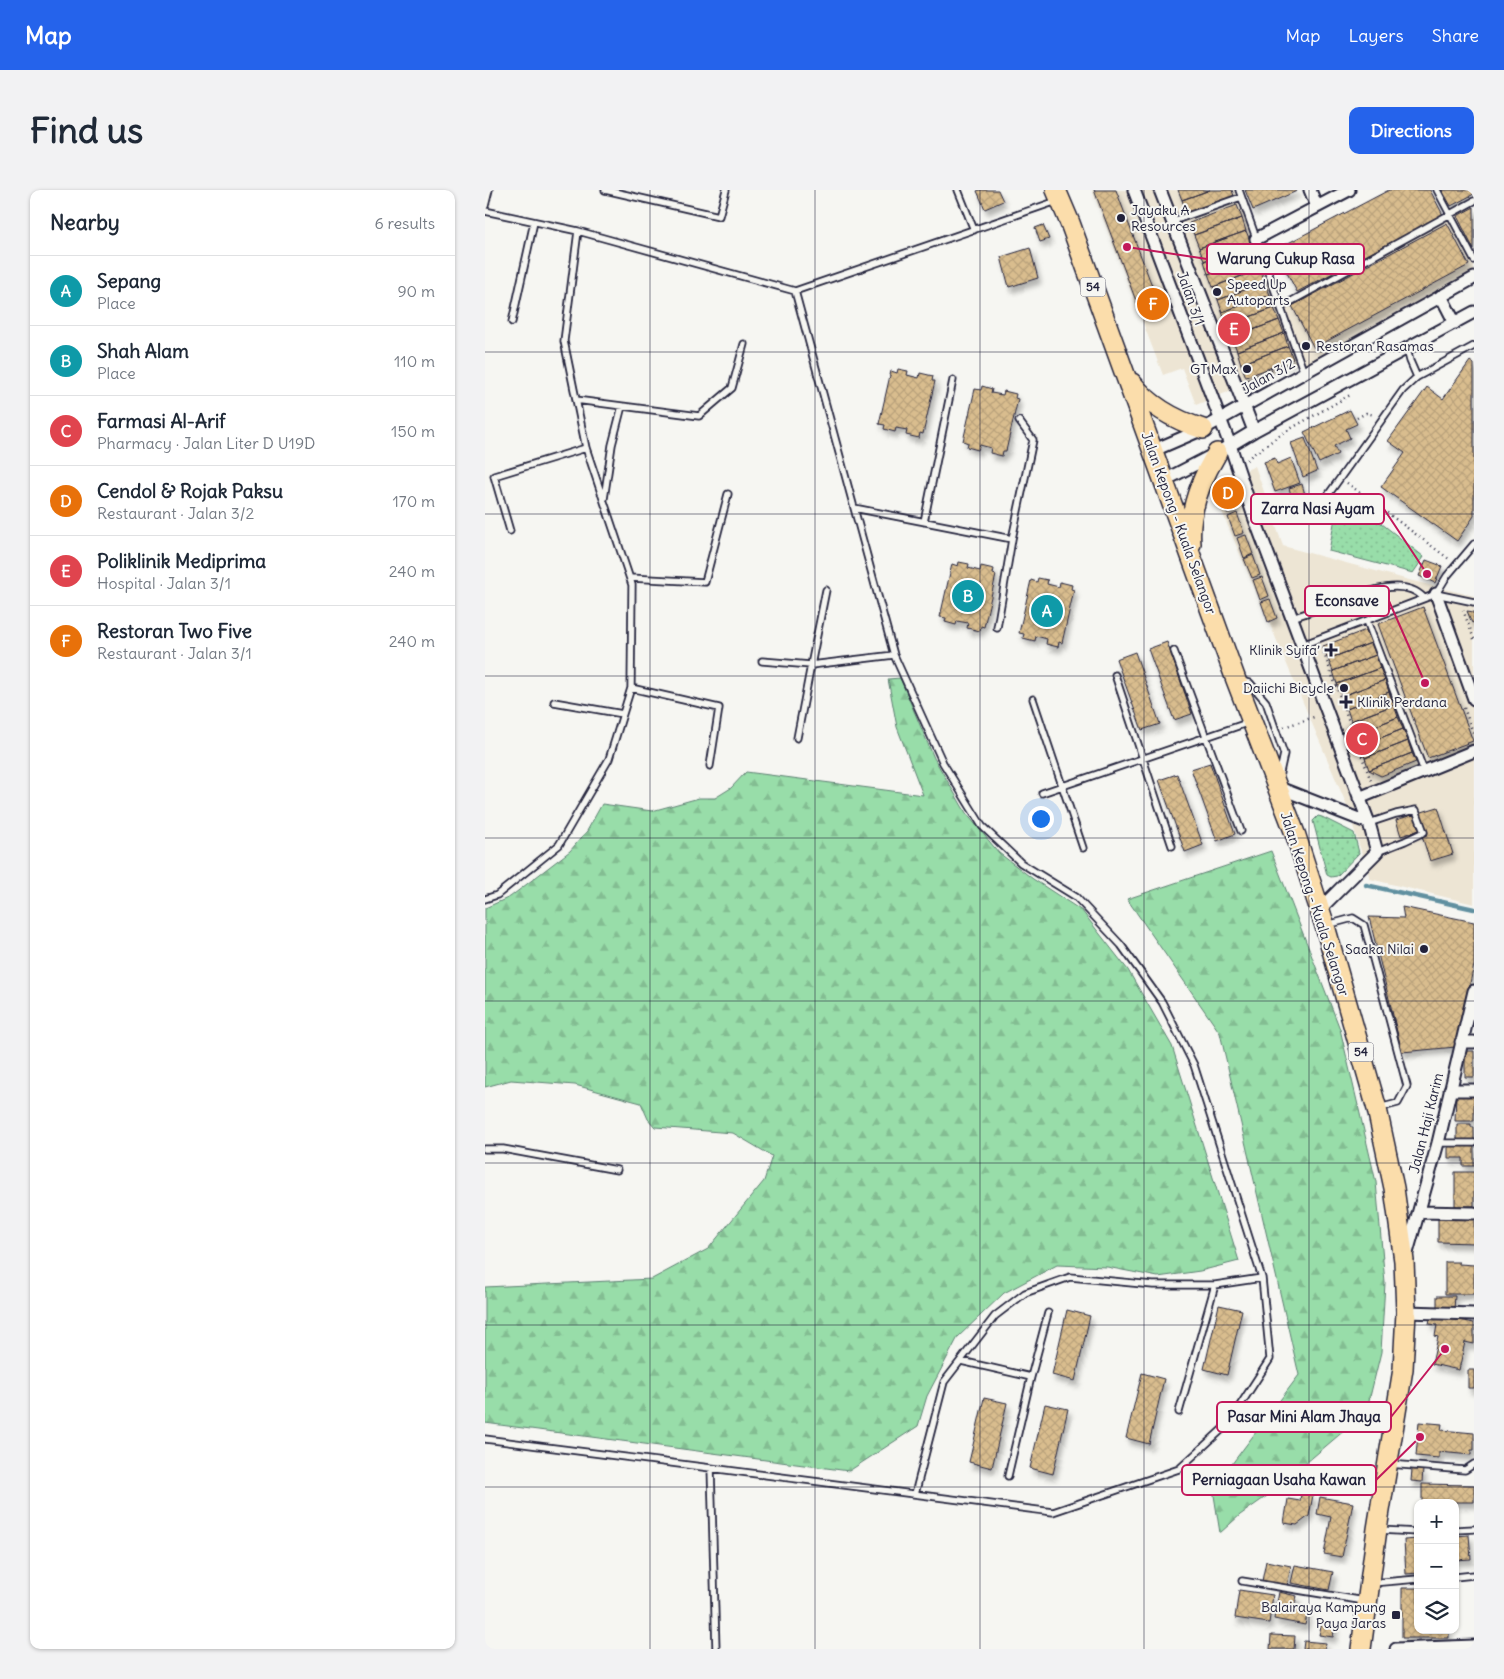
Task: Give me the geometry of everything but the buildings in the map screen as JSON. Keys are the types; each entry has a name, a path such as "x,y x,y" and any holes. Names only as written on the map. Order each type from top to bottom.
{"highway":[{"name":"Jalan Kepong - Kuala Selangor","path":"1059,195 1125,374 1151,451 1296,836 1322,917 1377,1109 1394,1188 1404,1261 1406,1312 1403,1369 1377,1529 1361,1649"},
{"path":"1125,374 1151,404 1167,415 1203,429"},
{"path":"1192,559 1190,537 1192,514 1197,493 1203,479 1224,449"}],"street":[{"name":"Jalan 3/1","path":"1134,190 1220,420 1224,449 1239,470 1254,517 1369,823 1377,852"},
{"name":"Jalan 3/1","path":"1160,190 1243,407 1254,431"},
{"path":"1310,190 1317,207"},
{"path":"1256,239 1349,190"},
{"name":"Jalan 3/2","path":"1151,451 1220,420 1474,278"},
{"path":"1441,296 1455,323"},
{"path":"1163,481 1474,312"},
{"path":"1436,594 1474,699"},
{"path":"1359,798 1424,771 1473,754"},
{"path":"1277,787 1369,823"},
{"path":"1322,917 1377,852"},
{"name":"Jalan Haji Karim","path":"1404,1261 1438,1143 1449,1090 1473,996"},
{"path":"1461,1042 1474,1042"},
{"path":"1449,1090 1474,1090"},
{"path":"1419,1212 1474,1213"},
{"path":"1406,1312 1474,1314"},
{"path":"1396,1649 1474,1646"}],"lane":[{"path":"485,206 489,190"},
{"path":"605,190 719,216 727,190"},
{"path":"958,190 974,230"},
{"path":"1239,190 1304,373"},
{"path":"1437,190 1474,260"},
{"path":"485,211 578,231 795,291 974,230 1059,195"},
{"path":"1173,221 1241,197"},
{"path":"1281,307 1474,201"},
{"path":"512,322 534,222"},
{"path":"485,899 497,895 559,845 609,759 631,688 632,585 586,448 564,341 578,231"},
{"path":"485,1440 1053,1512 1179,1469 1229,1424 1270,1359 1262,1278 1194,1065 1162,1002 1121,944 1076,897 1021,863 982,826 943,763 894,655 795,291"},
{"path":"576,400 699,416 732,388 744,344"},
{"path":"1254,517 1272,512 1318,509 1403,390 1417,377 1474,346"},
{"path":"1407,349 1417,377"},
{"path":"924,522 953,380"},
{"path":"604,502 611,445 622,406"},
{"path":"997,628 1012,539 1033,440 1019,421"},
{"path":"509,531 494,476 586,448"},
{"path":"630,578 705,582 728,494"},
{"path":"854,508 1012,539"},
{"path":"1436,594 1447,576 1474,544"},
{"path":"1292,618 1367,591 1385,588 1400,587 1419,593 1424,598"},
{"path":"797,738 826,590"},
{"path":"1302,645 1436,594 1474,602"},
{"path":"1367,621 1424,771"},
{"path":"1175,651 1241,831"},
{"path":"762,662 811,665 894,655"},
{"path":"1115,675 1172,846"},
{"path":"1236,680 1250,683 1266,702 1284,754 1277,787"},
{"path":"631,688 719,708 710,766"},
{"path":"1033,699 1083,848"},
{"path":"554,702 623,714"},
{"path":"1042,793 1252,722"},
{"path":"1369,823 1416,810 1424,832 1377,852"},
{"path":"1322,917 1353,918 1364,925 1407,1086 1398,1103 1377,1109"},
{"path":"1438,1143 1474,1143"},
{"path":"485,1149 503,1149 617,1170"},
{"path":"915,1494 944,1382 995,1316 1025,1293 1069,1277 1153,1285 1215,1286 1262,1278"},
{"path":"1179,1412 1215,1286"},
{"path":"1008,1476 1047,1313"},
{"path":"961,1361 1031,1376"},
{"path":"1387,1464 1465,1470 1474,1464"},
{"path":"711,1468 716,1649"},
{"path":"1377,1529 1414,1532"},
{"path":"1459,1530 1474,1529"},
{"path":"1459,1576 1474,1575"},
{"path":"1370,1583 1414,1579"},
{"path":"1242,1582 1367,1602"}],"path":[{"path":"1244,381 1292,362"},
{"path":"1239,470 1252,455 1283,434 1358,391"},
{"path":"1357,418 1366,413 1382,417"},
{"path":"1340,478 1457,564"},
{"path":"1458,599 1474,639"},
{"path":"1319,639 1375,791"},
{"path":"1276,731 1327,712"}],"shaded area":[{"path":"1092,190 1234,190 1298,363 1196,405 1182,368 1163,375"},
{"path":"1474,205 1474,271 1305,365 1285,309"},
{"path":"1255,466 1283,546 1474,596 1474,904 1370,879 1345,801 1217,500 1229,478"}],"green space":[{"path":"1348,497 1424,557 1413,573 1329,551 1336,512"},
{"path":"900,678 934,758 966,813 999,853 1033,879 1082,911 1128,970 1172,1046 1239,1261 1200,1271 1158,1277 1107,1267 1057,1265 1004,1293 958,1337 927,1396 918,1426 849,1471 485,1423 485,1287 652,1279 708,1249 764,1181 772,1156 733,1133 655,1127 648,1119 641,1103 575,1085 511,1080 485,1087 485,908 510,897 570,851 587,831 602,804 652,811 699,798 715,798 731,788 746,772 923,795 897,727 888,679"},
{"path":"1318,816 1354,833 1359,853 1337,876 1331,877 1327,875 1313,821"},
{"path":"1271,851 1340,1029 1376,1182 1385,1283 1381,1352 1368,1405 1352,1424 1220,1533 1213,1489 1299,1375 1220,1033 1127,899"}],"waterway":[{"path":"1366,885 1474,909"}],"place":[{"name":"Jayaku A Resources","path":"1121,218"},
{"name":"Warung Cukup Rasa","path":"1127,247"},
{"name":"Speed Up Autoparts","path":"1217,292"},
{"name":"Restoran Two Five","path":"1153,304"},
{"name":"Poliklinik Mediprima","path":"1234,329"},
{"name":"Restoran Rasamas","path":"1306,346"},
{"name":"GT Max","path":"1247,369"},
{"name":"Cendol & Rojak Paksu","path":"1228,493"},
{"name":"Zarra Nasi Ayam","path":"1427,574"},
{"name":"Shah Alam","path":"968,596"},
{"name":"Sepang","path":"1047,611"},
{"name":"Klinik Syifa’","path":"1331,650"},
{"name":"Econsave","path":"1425,683"},
{"name":"Daiichi Bicycle","path":"1344,688"},
{"name":"Klinik Perdana","path":"1346,702"},
{"name":"Farmasi Al-Arif","path":"1362,739"},
{"name":"Saaka Nilai","path":"1424,949"},
{"name":"Pasar Mini Alam Jhaya","path":"1445,1349"},
{"name":"Perniagaan Usaha Kawan","path":"1420,1437"},
{"name":"Balairaya Kampung Paya Jaras","path":"1396,1615"}]}
